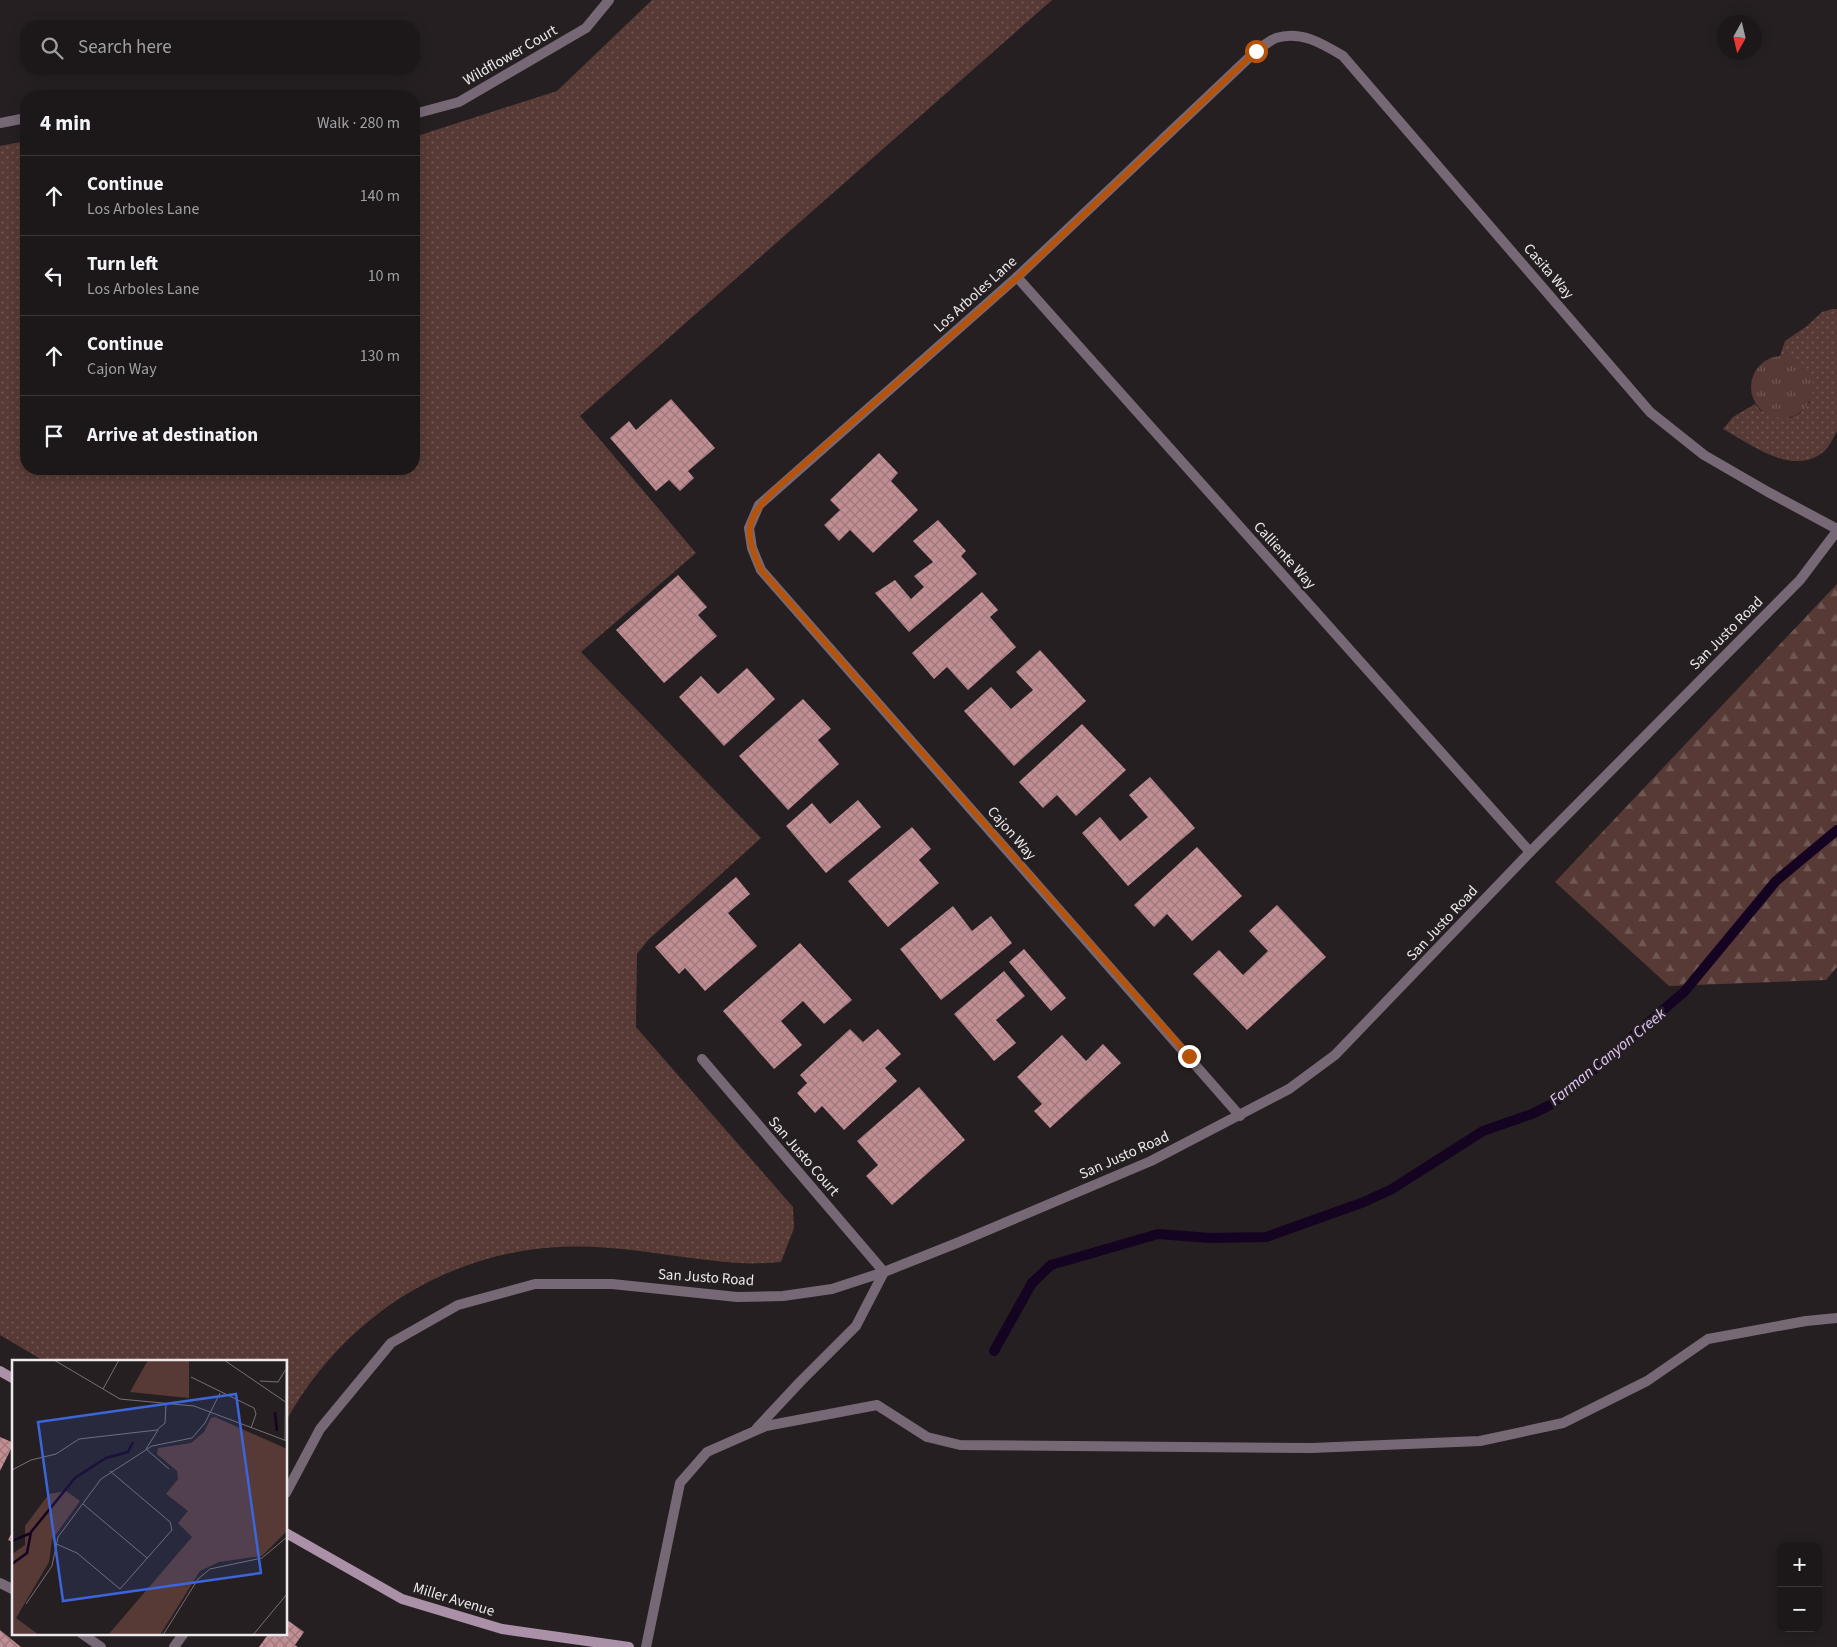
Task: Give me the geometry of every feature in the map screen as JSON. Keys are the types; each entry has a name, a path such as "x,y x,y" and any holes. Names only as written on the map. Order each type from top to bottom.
{"street":[{"name":"Wildflower Court","path":"420,112 459,102 586,28 609,0"},
{"name":"Casita Way","path":"1256,51 1276,38 1300,36 1322,43 1343,56 1650,412 1704,455 1837,530"},
{"name":"Los Arboles Lane","path":"761,570 752,548 749,528 759,505 1018,277 1256,51"},
{"path":"0,124 20,119"},
{"name":"Calliente Way","path":"1018,277 1530,852"},
{"name":"San Justo Road","path":"288,1489 320,1429 391,1343 458,1305 535,1284 612,1284 737,1297 783,1296 832,1288 884,1272 1151,1161 1289,1089 1336,1055 1530,852 1800,580 1837,530"},
{"name":"Cajon Way","path":"761,570 1240,1116"},
{"name":"San Justo Court","path":"702,1059 884,1272"},
{"path":"754,1431 856,1326 884,1272"},
{"path":"646,1647 680,1483 707,1452 766,1426 876,1405 927,1437 960,1445 1312,1448 1480,1440 1563,1424 1647,1381 1708,1340 1806,1321 1837,1318"},
{"path":"0,1371 12,1378"},
{"name":"Miller Avenue","path":"288,1534 402,1599 502,1629 629,1647"},
{"path":"0,1582 12,1589"},
{"path":"82,1634 101,1647"},
{"path":"174,1647 183,1634"}],"green space":[{"path":"652,0 1052,0 580,416 696,553 581,652 761,838 648,940 637,954 636,1027 793,1207 794,1228 781,1262 739,1263 596,1247 548,1248 502,1255 457,1269 416,1289 377,1314 343,1345 312,1381 288,1418 288,1360 42,1360 0,1335 0,146 20,142 20,475 420,475 420,135 557,91"},
{"path":"1837,309 1837,431 1827,448 1810,459 1797,461 1784,459 1758,449 1723,429 1733,417 1755,404 1761,411 1790,418 1800,413 1810,402 1784,356 1780,356 1785,341 1807,326 1822,312"},
{"path":"1782,356 1794,358 1804,365 1811,375 1813,387 1811,399 1804,409 1794,416 1782,418 1770,416 1760,409 1753,399 1751,387 1753,375 1760,365 1770,358"},
{"path":"1837,584 1837,967 1826,980 1669,986 1555,882"}],"building":[{"path":"671,399 715,448 688,471 694,478 680,491 669,480 656,491 610,438 629,421 636,430"},
{"path":"879,453 898,473 891,481 918,510 873,553 850,530 839,541 824,525 840,510 830,500"},
{"path":"938,520 966,551 961,556 977,574 909,632 875,593 895,580 911,599 924,587 914,576 933,562 913,541"},
{"path":"678,575 707,607 698,615 717,636 664,683 616,630"},
{"path":"982,592 998,610 990,617 1016,647 968,690 947,667 934,679 912,653"},
{"path":"1040,650 1086,701 1014,766 964,711 991,687 1011,709 1033,690 1016,672"},
{"path":"747,668 775,699 724,746 679,697 701,676 718,694"},
{"path":"803,699 831,729 818,740 839,764 788,810 739,756"},
{"path":"1082,724 1126,770 1076,816 1057,795 1043,808 1019,782"},
{"path":"1150,777 1195,828 1128,886 1082,833 1100,817 1120,841 1148,817 1129,795"},
{"path":"858,800 881,827 826,873 786,826 812,803 830,824"},
{"path":"912,827 931,849 919,860 939,883 888,927 848,881"},
{"path":"1197,847 1242,896 1192,941 1167,914 1154,927 1134,905"},
{"path":"736,877 750,894 728,913 757,946 705,991 685,968 679,974 655,947"},
{"path":"1277,905 1326,957 1247,1030 1193,974 1219,950 1243,975 1268,951 1249,931"},
{"path":"953,906 972,931 991,916 1012,943 941,1000 900,949"},
{"path":"800,943 852,1000 824,1024 803,1001 781,1021 802,1045 774,1069 723,1011"},
{"path":"1024,949 1066,998 1051,1011 1009,962"},
{"path":"1004,971 1025,996 996,1020 1016,1043 994,1061 954,1014"},
{"path":"850,1029 863,1042 878,1029 901,1054 885,1068 897,1081 844,1130 822,1106 815,1113 797,1093 807,1083 800,1075"},
{"path":"1062,1035 1086,1061 1103,1044 1121,1063 1050,1128 1034,1111 1042,1104 1017,1077"},
{"path":"919,1087 965,1140 892,1205 866,1176 878,1165 857,1141"},
{"path":"0,1437 12,1442 12,1447 0,1471"},
{"path":"12,1533 12,1542 8,1540"},
{"path":"288,1620 304,1632 295,1645 298,1647 259,1647 268,1634 288,1634"},
{"path":"0,1630 21,1647 0,1647"}],"waterway":[{"name":"Farman Canyon Creek","path":"994,1351 1032,1283 1051,1265 1158,1234 1210,1238 1266,1237 1364,1202 1392,1189 1483,1131 1532,1114 1550,1105 1569,1091 1684,992 1776,881 1837,830"}],"route":[{"path":"1189,1056 761,570 752,548 749,528 759,505 777,488 1018,277 1256,51"}]}
